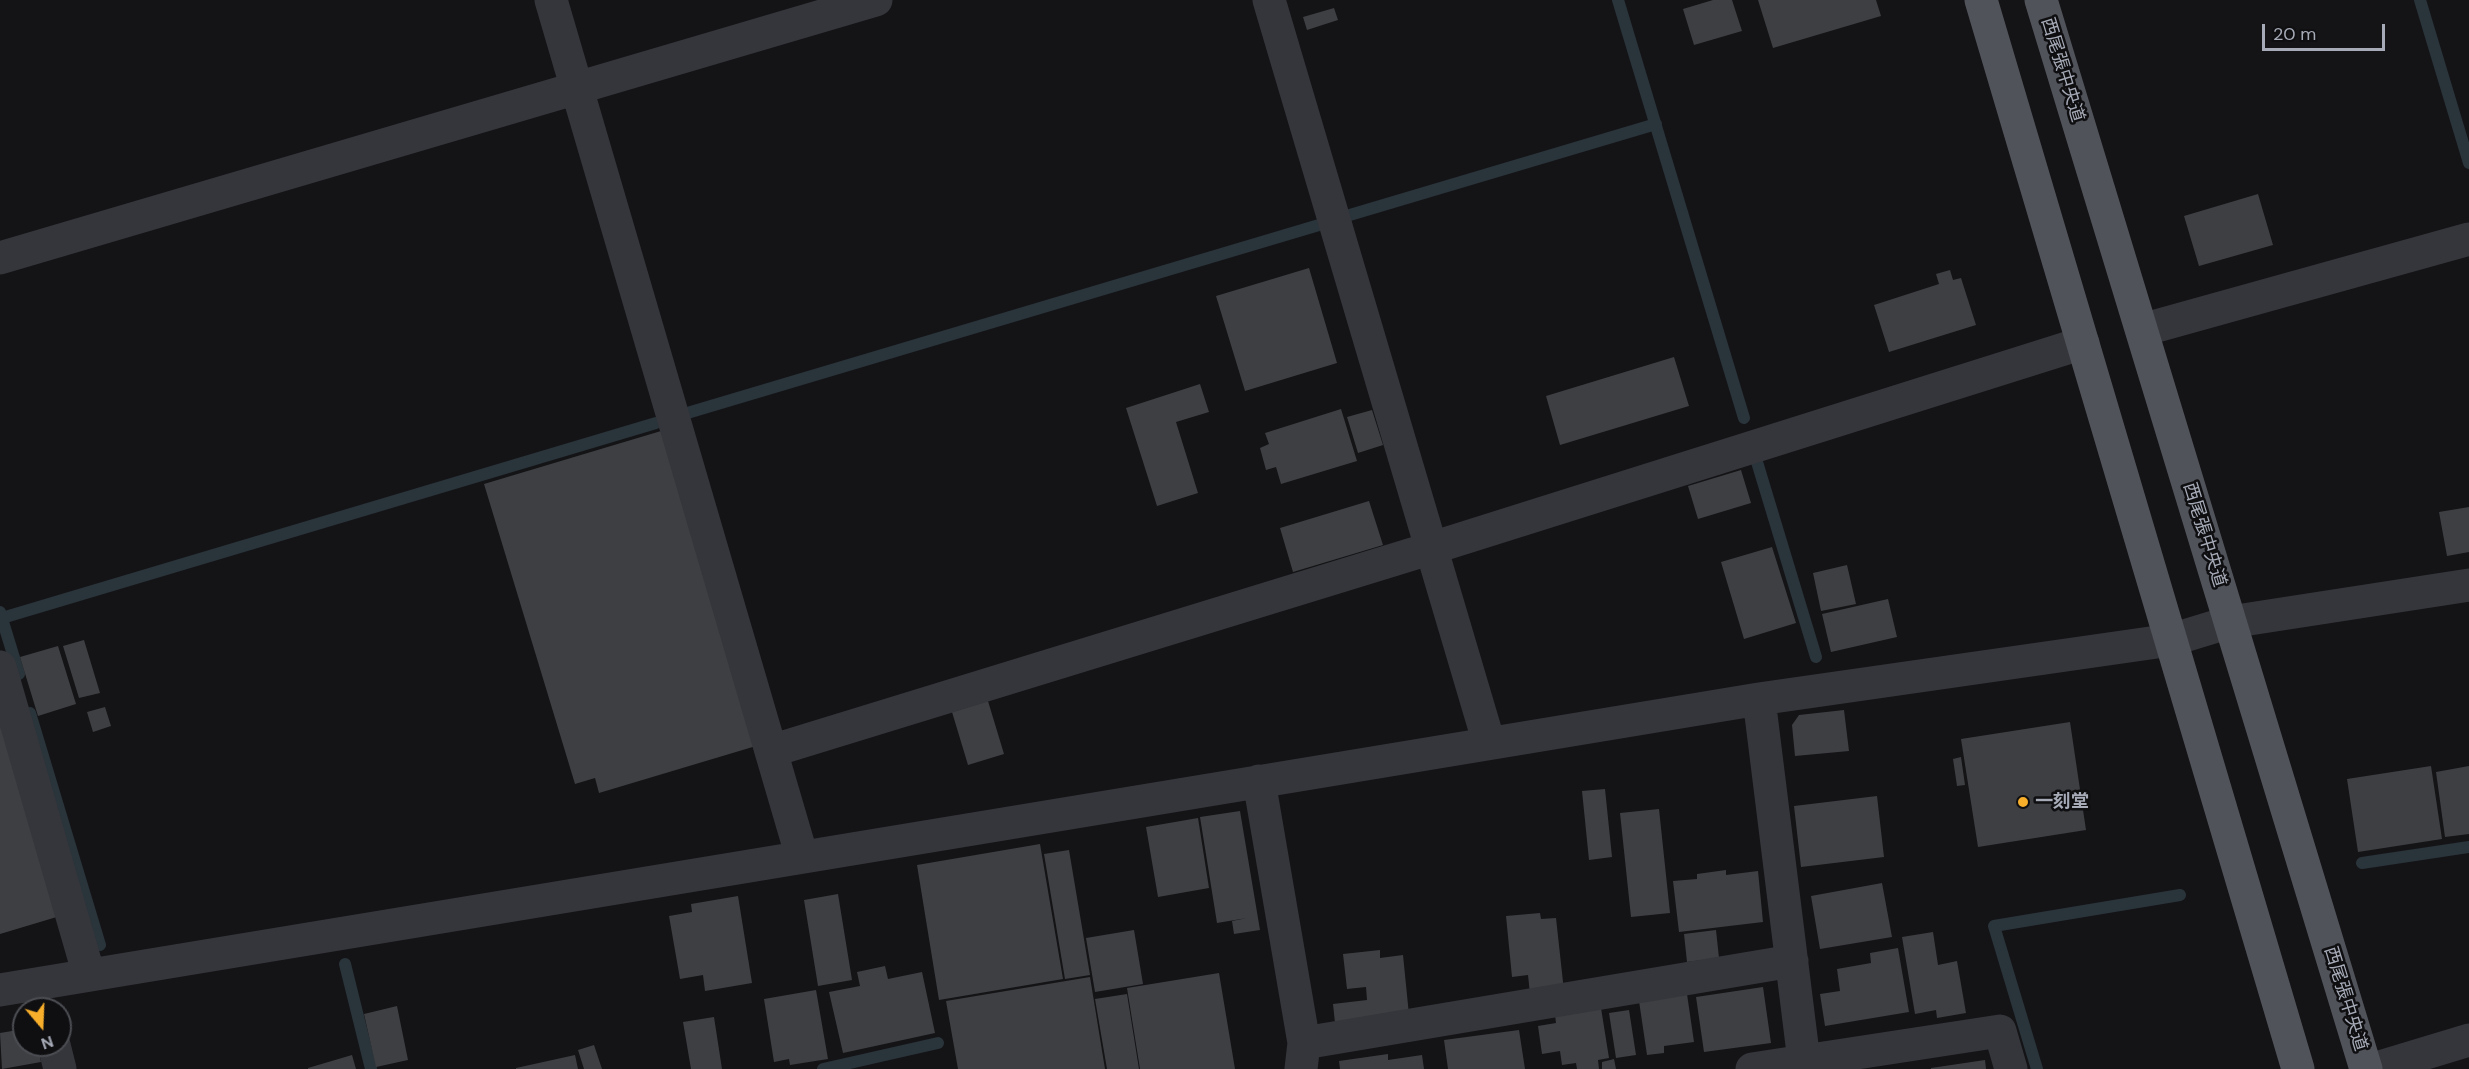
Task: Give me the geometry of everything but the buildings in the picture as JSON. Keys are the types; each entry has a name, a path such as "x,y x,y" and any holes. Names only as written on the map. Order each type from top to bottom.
{"main road":[{"path":"1981,0 2298,1069"},
{"name":"西尾張中央道","path":"2041,0 2366,1069"}],"street":[{"path":"551,0 802,857"},
{"path":"0,258 876,0"},
{"path":"1269,0 1490,743"},
{"path":"2142,330 2469,239"},
{"path":"771,751 1432,548 2083,343"},
{"path":"0,990 42,996 89,975 1759,699 2171,640 2230,621 2469,585"},
{"path":"0,667 89,975"},
{"path":"1759,699 1804,1061"},
{"path":"1259,781 1303,1056 1792,961"},
{"path":"1752,1069 2000,1031 2012,1069"},
{"path":"2373,1069 2469,1040"}],"waterway":[{"path":"1618,0 1744,418"},
{"path":"2420,0 2469,163"},
{"path":"1343,217 1656,124"},
{"path":"684,414 1319,225"},
{"path":"2,618 656,423"},
{"path":"1757,462 1816,657"},
{"path":"0,612 19,674"},
{"path":"30,713 100,945"},
{"path":"2362,863 2469,847"},
{"path":"2037,1069 1994,926 2180,895"},
{"path":"345,964 371,1069"},
{"path":"823,1069 938,1043"}],"place":[{"name":"一刻堂","path":"2023,802"}]}
